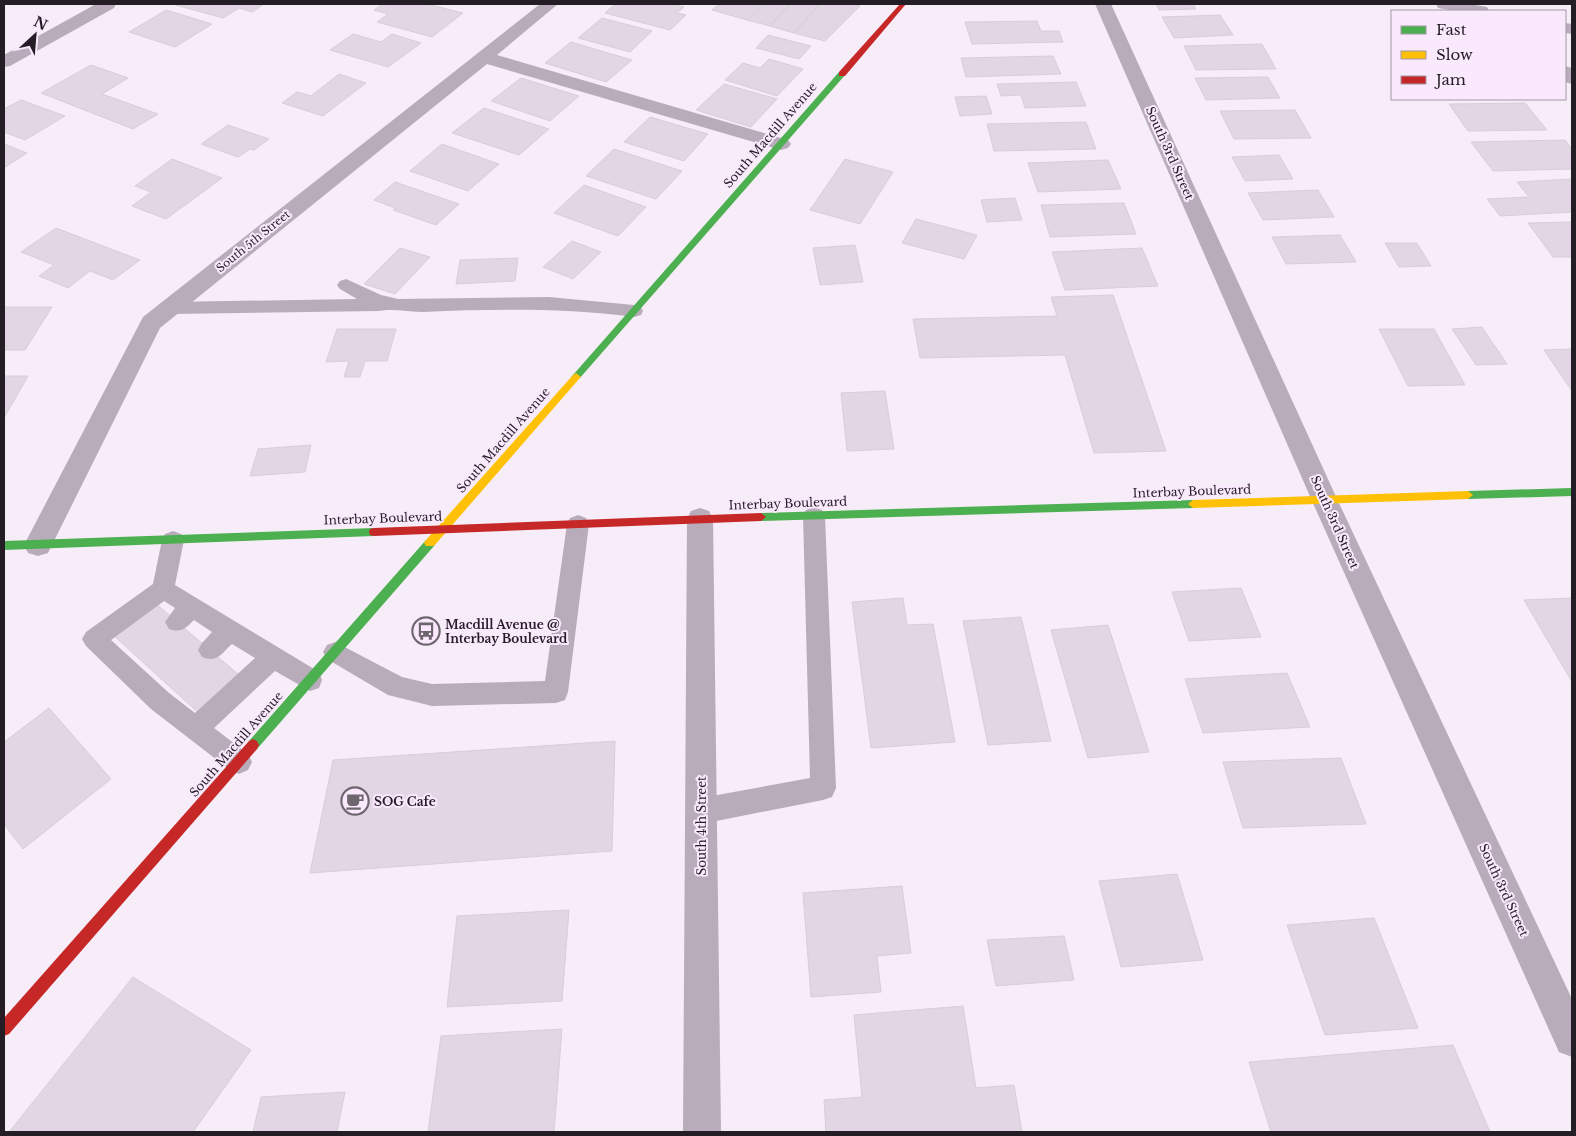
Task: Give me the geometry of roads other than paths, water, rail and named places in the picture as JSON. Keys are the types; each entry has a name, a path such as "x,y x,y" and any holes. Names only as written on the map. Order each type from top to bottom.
{"street":[{"path":"4,62 108,4"},
{"name":"South 5th Street","path":"38,545 151,323 550,4"},
{"name":"South Macdill Avenue","path":"4,1029 904,4"},
{"name":"South 3rd Street","path":"1104,4 1325,501 1572,1039"},
{"path":"1444,4 1476,10"},
{"path":"483,57 781,144"},
{"name":"Interbay Boulevard","path":"4,546 700,519 1572,492"},
{"name":"South 4th Street","path":"700,519 702,1132"}],"lane":[{"path":"346,285 374,301 390,305"},
{"path":"170,308 407,306 508,302 601,306 634,311"},
{"path":"701,811 823,788 814,516"},
{"path":"335,652 397,687 432,695 556,692 578,524"},
{"path":"173,540 164,589 94,639 136,667 166,695 195,729 239,762"},
{"path":"164,589 184,614 230,630 310,680"},
{"path":"210,650 230,630"},
{"path":"195,729 273,657"}],"place":[{"name":"Macdill Avenue @ Interbay Boulevard","path":"426,631"},
{"name":"SOG Cafe","path":"355,801"}]}
